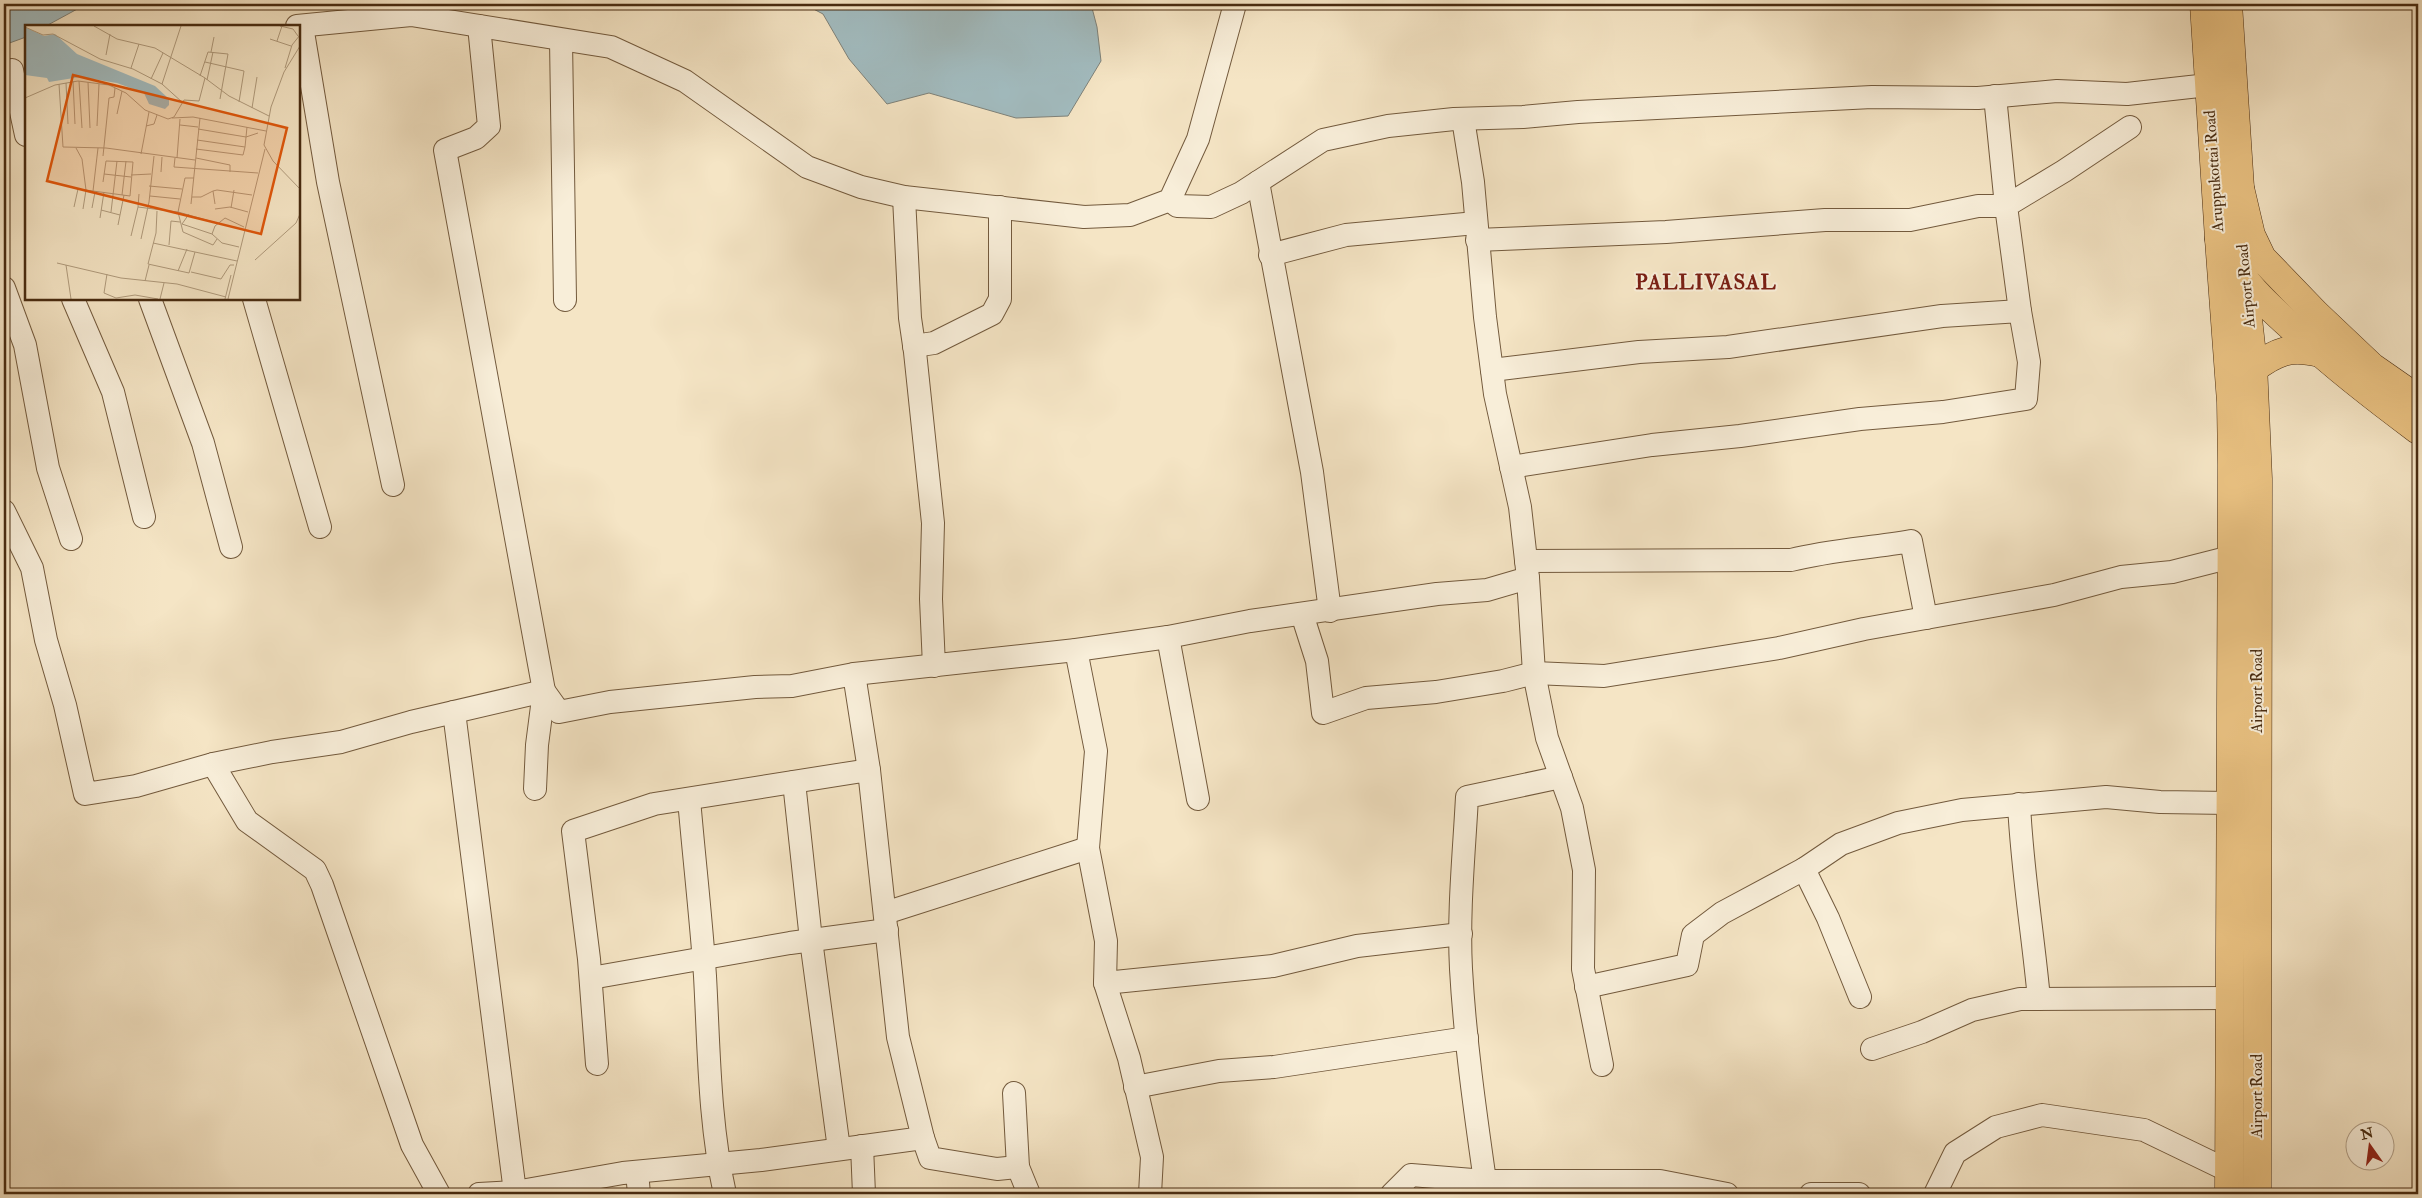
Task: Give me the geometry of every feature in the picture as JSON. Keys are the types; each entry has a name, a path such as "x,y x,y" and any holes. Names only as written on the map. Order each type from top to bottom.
{"main road":[{"name":"Aruppukottai Road","path":"2204,4 2218,239 2228,260 2244,282 2269,308 2355,383 2418,430"},
{"name":"Aruppukottai Road","path":"2228,4 2240,188 2251,235 2262,258 2316,314 2372,367 2418,399"},
{"name":"Airport Road","path":"2240,188 2244,282 2253,369 2258,479 2257,1194"},
{"name":"Airport Road","path":"2218,239 2230,402 2229,1183"},
{"path":"2253,369 2270,357 2284,351 2301,348 2320,353"}],"street":[{"path":"393,485 328,182 300,26 411,16 611,47 685,81 807,167 861,187 904,197 1093,216 1130,215 1170,200 1198,139 1235,4"},
{"path":"479,26 489,126 476,138 445,150 544,691 537,745 535,789"},
{"path":"561,40 565,300"},
{"path":"14,69 25,130"},
{"path":"1170,200 1176,206 1211,207 1258,182 1323,140 1388,126 1463,118 1523,117 1578,112 1872,97 1995,96 2057,90 2127,94 2208,85"},
{"path":"1511,467 1652,445 1740,436 1860,418 1943,412 2026,399 2029,362 2006,206 1995,96"},
{"path":"1463,118 1473,182 1492,370 1520,507 1527,570 1534,673 1547,738 1572,808 1584,870 1583,969 1602,1065"},
{"path":"1270,255 1346,235 1477,231 1666,232 1825,220 1910,220 1978,206 2006,206 2064,171 2130,127"},
{"path":"1258,182 1270,255 1284,316 1312,472 1330,611"},
{"path":"904,197 909,309 933,524 931,600 934,666"},
{"path":"914,346 934,344 992,314 1000,298 1000,207"},
{"path":"4,288 25,345 48,468 71,539"},
{"path":"73,300 113,392 144,517"},
{"path":"150,300 203,443 231,547"},
{"path":"254,300 320,527"},
{"path":"1492,370 1639,352 1728,347 1942,316 2020,311"},
{"path":"4,512 32,568 46,640 65,705 85,794 136,786 213,764 272,752 341,742 454,712 544,691"},
{"path":"544,691 558,712 610,702 755,687 792,686 854,674 1076,650 1168,637 1250,621 1330,611 1437,594 1487,590 1527,570 1791,560 1823,552 1857,550 1911,542 1926,618"},
{"path":"1302,614 1317,661 1323,713 1366,698 1436,692 1503,681 1534,673 1604,676 1779,648 1926,618 2054,595 2121,577 2172,572 2231,557"},
{"path":"1168,637 1198,799"},
{"path":"1076,650 1096,751 1088,848 1106,941 1105,983 1136,1088 1152,1157 1150,1194"},
{"path":"854,674 869,770 898,1037 923,1138 930,1158 997,1169 1018,1167"},
{"path":"454,712 515,1192"},
{"path":"213,764 247,821 315,870 322,885 412,1145 439,1194"},
{"path":"597,1064 591,978 573,830 654,804 869,770"},
{"path":"1488,1188 1467,1038 1461,934 1467,797 1561,777"},
{"path":"794,782 811,940 840,1149"},
{"path":"1586,987 1688,965 1693,935 1722,913 1804,869 1841,844 1898,823 1962,810 2106,797 2160,802 2230,803"},
{"path":"689,799 703,959 711,1088 719,1164 725,1194"},
{"path":"2019,804 2021,853 2033,937 2039,999"},
{"path":"591,978 811,940 886,922 1088,848"},
{"path":"1804,869 1828,918 1860,996"},
{"path":"1105,983 1273,966 1357,946 1461,934"},
{"path":"1872,1049 1922,1032 1972,1010 2020,999 2228,998"},
{"path":"1136,1088 1219,1071 1274,1066 1467,1038"},
{"path":"1014,1093 1018,1167 1029,1194"},
{"path":"1935,1194 1955,1153 1996,1127 2042,1115 2144,1130 2229,1183"},
{"path":"479,1194 539,1191 637,1172 719,1164 923,1138"},
{"path":"862,1146 864,1194"},
{"path":"637,1172 639,1194"},
{"path":"1392,1194 1411,1175 1488,1188 1605,1187 1660,1181 1727,1194"},
{"path":"1811,1194 1859,1194"}],"water":[{"path":"4,4 110,4 81,7 48,25 25,25 25,37 4,45"},
{"path":"804,4 1091,4 1097,27 1101,61 1068,116 1016,118 929,93 887,104 849,59 823,14"}],"district":[{"name":"PALLIVASAL","path":"1706,282"}]}
